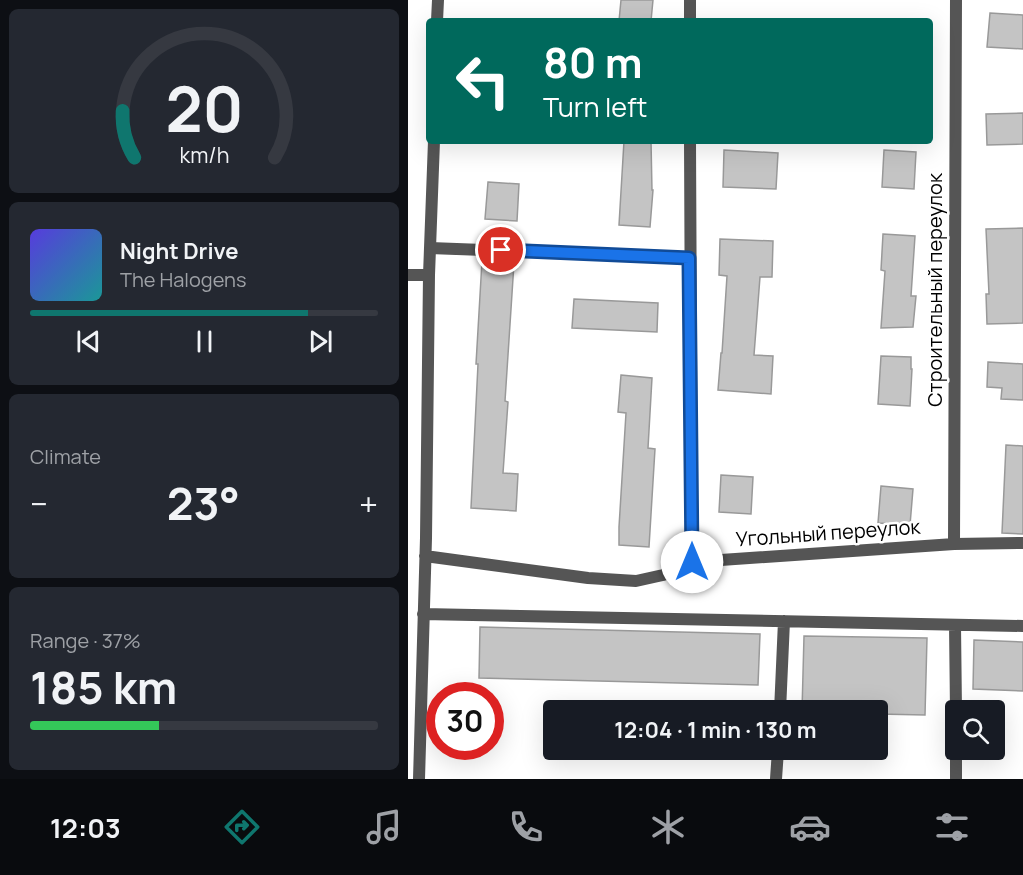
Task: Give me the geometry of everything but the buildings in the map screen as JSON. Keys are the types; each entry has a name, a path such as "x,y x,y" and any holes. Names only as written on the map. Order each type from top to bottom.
{"street":[{"path":"437,18 438,0"},
{"path":"690,0 690,18"},
{"name":"Строительный переулок","path":"954,544 956,0"},
{"path":"419,779 429,275 434,144"},
{"path":"690,144 692,562"},
{"path":"430,248 689,258"},
{"path":"408,275 429,275"},
{"name":"Угольный переулок","path":"425,556 588,578 636,581 663,575 692,562 954,544 1023,543"},
{"path":"423,614 1023,626"},
{"path":"780,700 784,621"},
{"path":"956,625 956,700"},
{"path":"776,779 777,760"},
{"path":"956,760 956,779"}],"route":[{"path":"501,250 689,258 692,562"}]}
